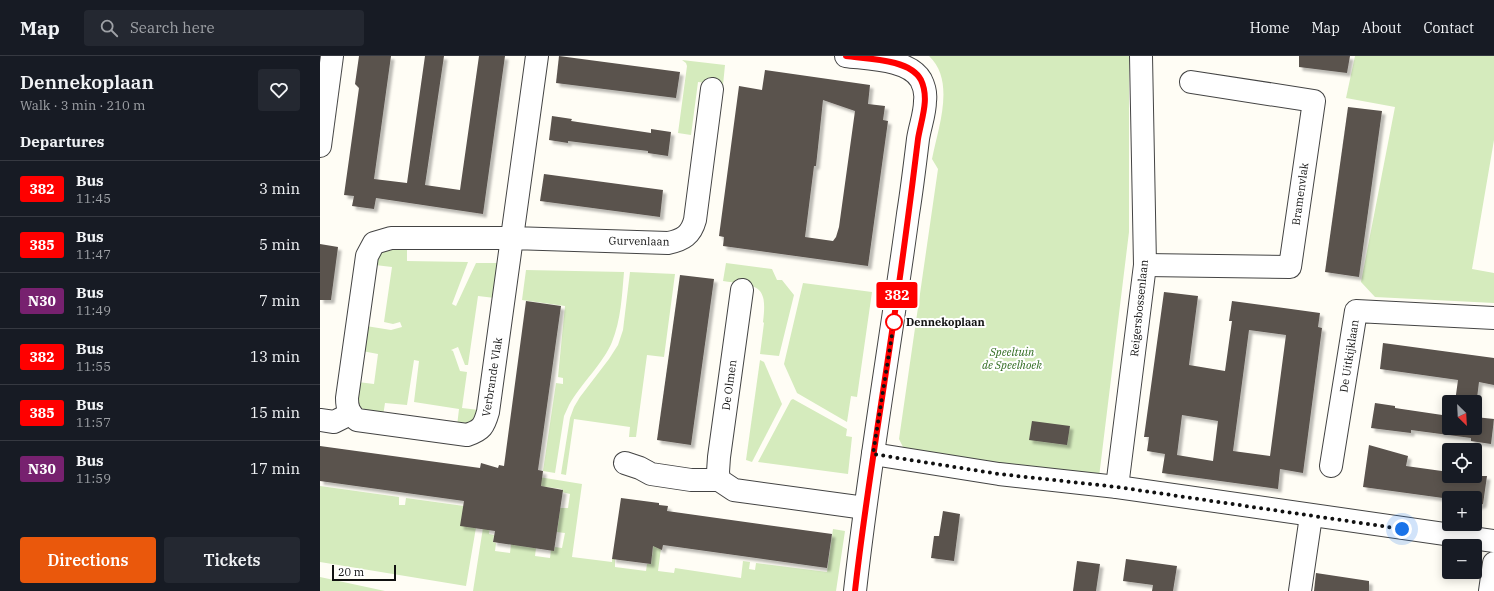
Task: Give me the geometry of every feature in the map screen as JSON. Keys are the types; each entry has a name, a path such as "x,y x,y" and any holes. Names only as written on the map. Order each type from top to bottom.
{"street":[{"path":"320,146 332,56"},
{"name":"Verbrande Vlak","path":"350,414 357,420 367,422 468,435 478,431 484,424 488,412 537,56"},
{"path":"846,56 896,63 910,69 917,74 924,89 926,100 918,139 894,323 873,454 854,591"},
{"name":"Reigersbossenlaan","path":"1117,487 1145,265 1141,56"},
{"name":"Bramenvlak","path":"1145,265 1290,267 1314,101 1190,82"},
{"name":"Gurvenlaan","path":"512,238 668,243 684,239 693,228 695,220 712,89"},
{"path":"320,420 334,422 350,414 347,407 347,398 367,256 374,243 391,238 512,238"},
{"name":"De Olmen","path":"719,480 719,457 742,290"},
{"name":"De Uitkijklaan","path":"1331,466 1356,311 1494,318"},
{"path":"873,454 999,474 1117,487 1494,542"},
{"path":"625,463 640,468 651,474 691,480 719,480 734,490 865,508"},
{"path":"1300,591 1311,516"},
{"path":"1490,591 1494,563"}],"green space":[{"name":"Speeltuin de Speelhoek","path":"929,56 1129,56 1129,232 1099,477 914,453 904,449 899,439 938,169 932,159 943,105 942,78 937,66"},
{"path":"1355,56 1494,56 1494,140 1472,269 1494,273 1494,303 1375,297 1361,282 1395,107 1346,98"},
{"path":"682,60 725,65 723,85 698,82 691,135 678,133 687,66"},
{"path":"386,247 407,247 407,261 468,262 452,304 456,306 476,263 498,263 495,298 478,296 468,365 465,365 458,347 451,350 453,351 460,371 467,372 462,408 479,410 476,417 468,423 457,426 459,409 414,402 419,361 414,360 407,405 385,403 383,416 369,412 358,403 358,382 374,384 378,354 362,351 366,326 391,330 402,327 400,322 393,324 384,322 392,267 375,265 376,258"},
{"path":"726,263 772,269 777,280 782,280 794,295 779,356 760,354 764,323 764,300 762,293 752,286 723,281"},
{"path":"526,270 624,272 621,307 615,334 604,357 574,397 564,416 555,473 543,471 556,383 563,384 563,378 558,377 565,306 522,300"},
{"path":"630,272 675,274 664,357 647,355 636,437 629,437 630,427 574,419 566,475 561,474 570,418 574,407 618,345 623,330"},
{"path":"803,283 872,292 857,397 851,396 847,422 797,393 784,364"},
{"path":"760,360 764,362 782,404 752,462 746,460"},
{"path":"793,399 847,429 846,436 852,437 848,474 758,462 791,400"},
{"path":"486,469 466,586 320,562 320,486 399,497 399,505 405,505 406,498 464,506"},
{"path":"492,471 498,472 489,534 494,535 493,542 496,543 495,551 510,553 511,544 536,548 535,556 550,558 551,550 554,550 555,547 562,548 565,533 557,532 560,508 568,508 570,494 562,492 562,489 538,486 539,477 582,484 572,557 612,562 612,559 615,559 615,567 646,571 647,564 651,564 657,517 665,518 658,571 674,573 675,568 741,578 743,561 750,562 749,569 755,570 756,563 827,572 833,529 845,531 836,591 473,591"},
{"path":"320,577 385,591 320,591"}],"building":[{"path":"359,56 391,56 374,179 407,183 425,56 444,56 425,185 460,190 479,56 505,56 483,214 376,198 374,209 352,206 354,196 344,195 359,88 355,84"},
{"path":"559,56 680,72 676,98 556,83"},
{"path":"1299,56 1350,56 1347,73 1299,67"},
{"path":"765,70 870,85 868,104 885,106 883,120 888,121 868,266 723,246 724,237 719,236 739,86 762,90","holes":["823,100 855,111 839,227 836,237 833,241 805,237 814,166 816,166"]},
{"path":"1348,107 1382,111 1359,277 1325,272"},
{"path":"552,116 572,119 571,121 651,133 651,129 671,132 668,156 648,153 648,151 549,140"},
{"path":"544,174 663,190 660,217 540,201"},
{"path":"320,244 338,247 331,300 320,300"},
{"path":"680,275 714,279 691,445 657,440"},
{"path":"1164,292 1198,296 1189,365 1225,371 1232,321 1229,321 1232,301 1320,313 1318,327 1322,328 1303,473 1280,469 1278,489 1162,473 1165,454 1147,451 1149,437 1144,437","holes":["1249,330 1286,335 1270,456 1233,451","1182,415 1218,421 1213,461 1177,455"]},
{"path":"526,301 561,306 538,470 543,471 541,486 563,490 554,551 493,542 495,531 460,526 464,501 320,481 320,446 480,468 481,463 498,468 499,465 504,466"},
{"path":"1383,343 1494,358 1494,385 1479,382 1477,395 1456,395 1458,380 1380,369"},
{"path":"1375,403 1395,406 1395,408 1442,415 1442,434 1411,430 1411,433 1371,428"},
{"path":"1482,418 1494,419 1491,444 1471,441 1471,438 1448,435 1482,435"},
{"path":"1032,421 1070,426 1067,445 1029,440"},
{"path":"1369,445 1408,456 1406,466 1442,471 1442,483 1482,483 1482,476 1487,476 1482,504 1482,491 1442,491 1442,498 1363,487"},
{"path":"621,498 659,503 659,505 668,506 667,511 832,534 827,568 663,545 662,550 653,546 651,564 612,559"},
{"path":"943,511 960,514 954,561 931,558 934,536 939,536"},
{"path":"1126,559 1177,566 1173,591 1152,591 1153,585 1123,581"},
{"path":"1077,561 1100,564 1096,591 1073,591"},
{"path":"1316,573 1369,581 1369,591 1314,591"}],"bus line":[{"name":"382","path":"846,56 896,63 910,69 917,74 924,89 926,100 918,139 894,323 873,454 855,591"}],"place":[{"name":"Dennekoplaan","path":"894,322"}],"route":[{"path":"894,322 873,454 999,474 1117,487 1402,529"}]}
